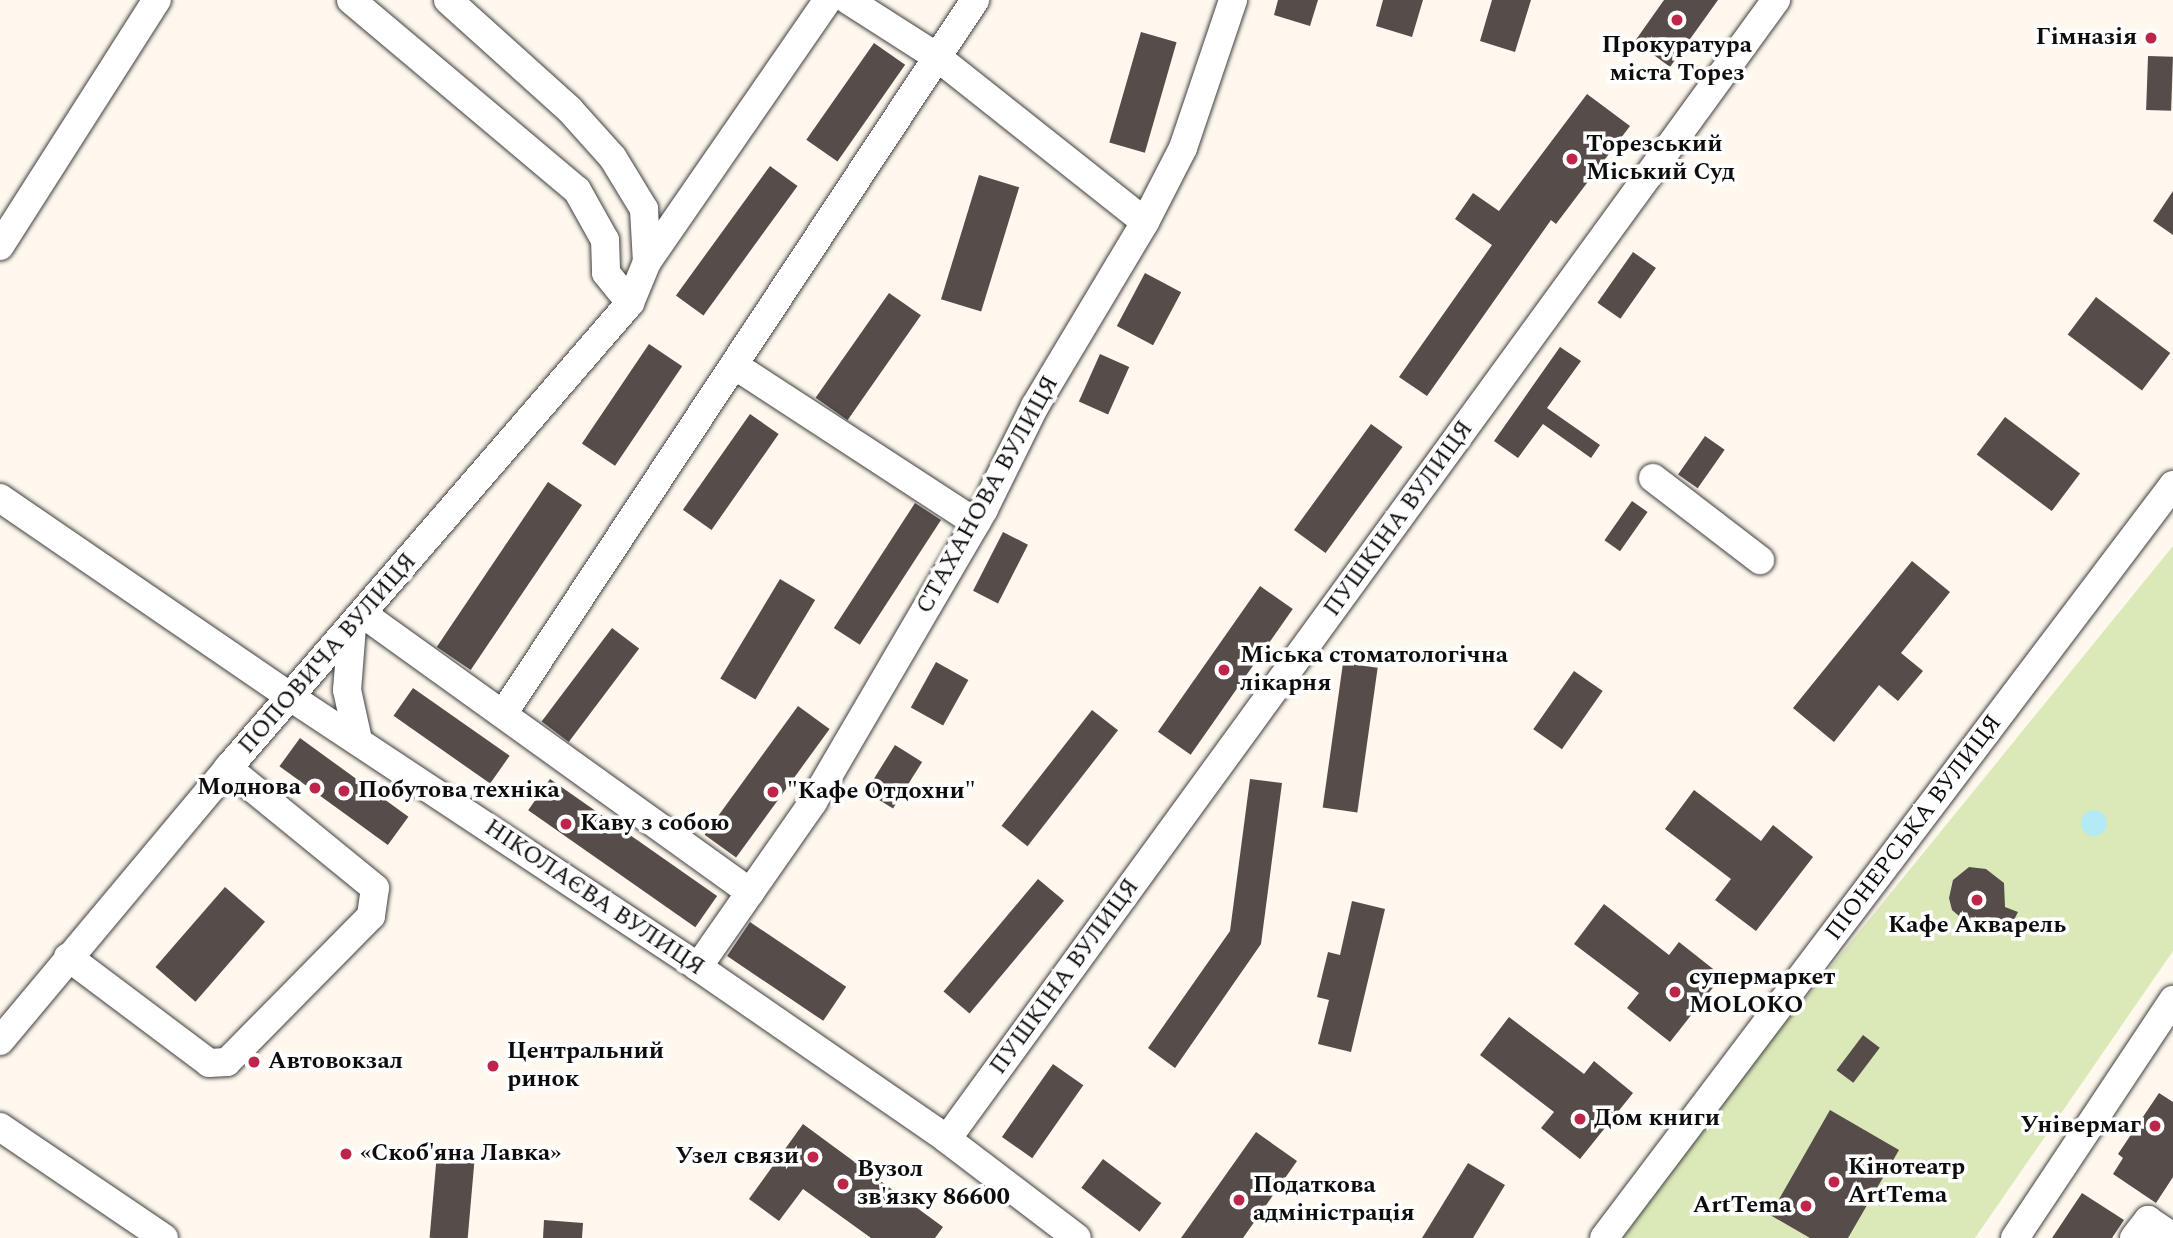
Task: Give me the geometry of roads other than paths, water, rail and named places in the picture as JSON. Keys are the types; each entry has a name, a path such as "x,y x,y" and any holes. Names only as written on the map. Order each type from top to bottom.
{"street":[{"path":"0,246 157,0"},
{"path":"351,0 577,190 605,240 606,273 631,303"},
{"path":"448,0 570,110 613,158 644,209 647,262"},
{"path":"647,262 828,0"},
{"path":"848,0 937,57 1145,222"},
{"path":"503,714 975,0"},
{"name":"СТАХАНОВА ВУЛИЦЯ","path":"698,967 813,802 976,523 1035,406 1145,222 1183,148 1233,0"},
{"name":"ПУШКІНА ВУЛИЦЯ","path":"947,1139 1776,0"},
{"name":"ПОПОВИЧА ВУЛИЦЯ","path":"0,1041 228,768 292,698 631,303 647,262"},
{"path":"734,365 976,523"},
{"path":"1649,485 1755,566"},
{"name":"ПІОНЕРСЬКА ВУЛИЦЯ","path":"1604,1238 2173,485"},
{"name":"НІКОЛАЄВА ВУЛИЦЯ","path":"0,498 292,698 698,967 947,1139 1077,1238"},
{"path":"358,740 347,690 358,620 503,714 750,891"},
{"path":"68,957 209,1063 227,1062 372,916 375,888 228,768"},
{"path":"2015,1238 2173,1000"},
{"path":"0,1127 164,1238"},
{"path":"2134,1238 2148,1220 2173,1237"}],"water":[{"path":"2094,810 2103,814 2107,823 2103,832 2094,836 2085,832 2081,823 2085,814"}],"place":[{"name":"Прокуратура міста Торез","path":"1677,20"},
{"name":"Гімназія","path":"2151,38"},
{"name":"Торезський Міський Суд","path":"1572,159"},
{"name":"Міська стоматологічна лікарня","path":"1224,670"},
{"name":"Моднова","path":"315,788"},
{"name":"Побутова техніка","path":"344,791"},
{"name":"\"Кафе Отдохни\"","path":"773,792"},
{"name":"Каву з собою","path":"566,824"},
{"name":"Кафе Акварель","path":"1977,900"},
{"name":"супермаркет MOLOKO","path":"1675,992"},
{"name":"Автовокзал","path":"254,1062"},
{"name":"Центральний ринок","path":"493,1066"},
{"name":"Дом книги","path":"1580,1119"},
{"name":"Універмаг","path":"2155,1126"},
{"name":"«Скоб'яна Лавка»","path":"346,1154"},
{"name":"Узел связи","path":"813,1157"},
{"name":"Кінотеатр ArtTema","path":"1834,1182"},
{"name":"Вузол зв'язку 86600","path":"843,1184"},
{"name":"Податкова адміністрація","path":"1239,1200"},
{"name":"ArtTema","path":"1806,1206"}]}
